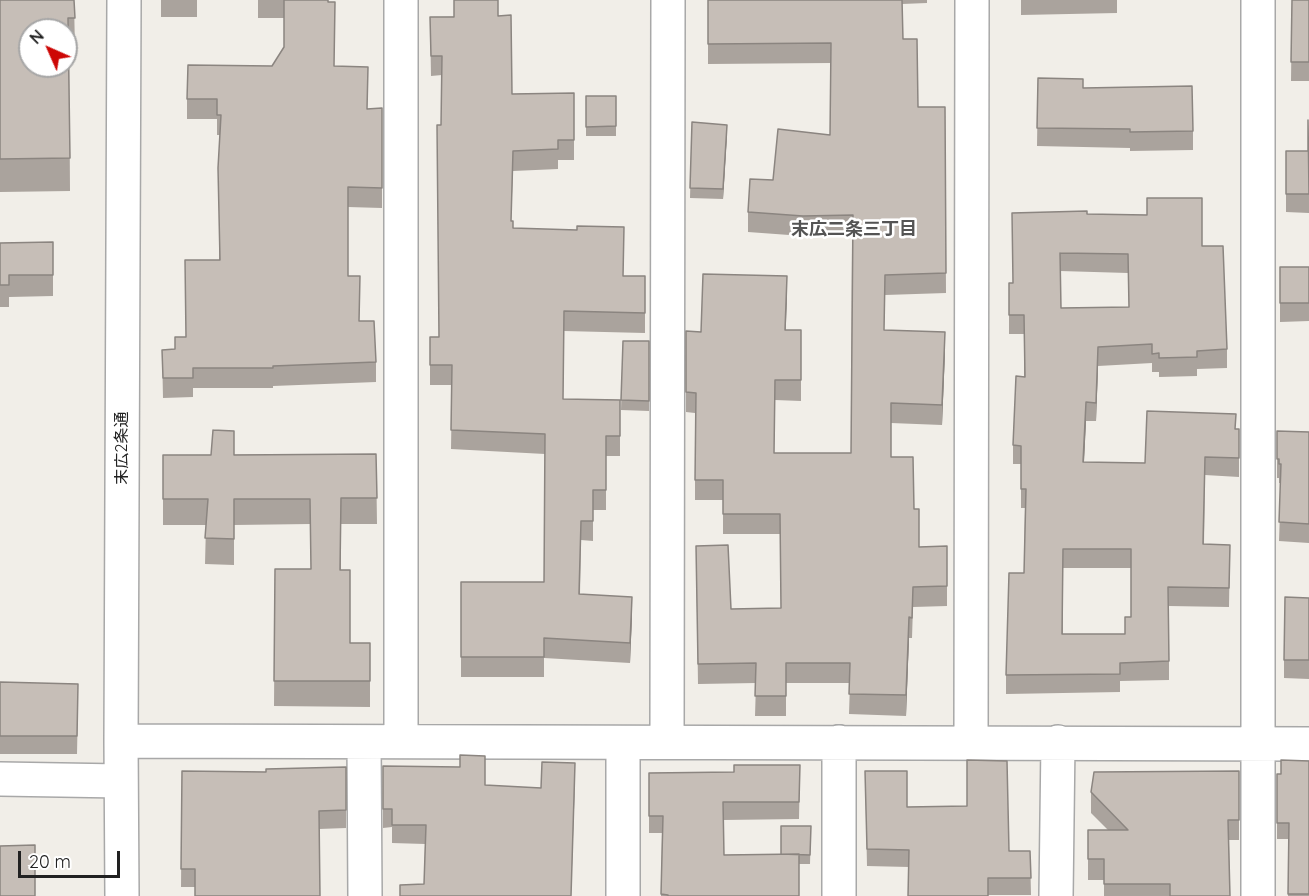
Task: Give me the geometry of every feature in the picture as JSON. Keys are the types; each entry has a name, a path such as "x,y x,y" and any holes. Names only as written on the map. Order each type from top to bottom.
{"street":[{"name":"末広2条通","path":"122,896 124,0"},
{"path":"401,0 401,741"},
{"path":"667,742 668,0"},
{"path":"971,742 972,0"},
{"path":"1258,0 1258,896"},
{"path":"121,741 1309,744"},
{"path":"364,742 364,896"},
{"path":"839,742 839,896"},
{"path":"1056,896 1058,742"},
{"path":"623,744 623,896"},
{"path":"0,778 122,781"}],"building":[{"path":"0,0 74,0 75,18 18,18 18,78 69,78 70,158 0,159"},
{"path":"284,0 335,2 334,66 368,67 367,109 382,108 382,188 348,187 348,276 360,276 359,321 374,321 376,362 273,366 273,368 193,368 193,378 163,378 162,350 175,349 175,337 186,337 185,260 220,260 218,168 221,115 217,115 217,99 187,99 188,65 272,66 284,47"},
{"path":"454,0 498,0 498,16 511,15 512,94 574,93 574,140 558,140 558,149 513,151 511,221 513,221 513,228 577,230 577,226 624,227 623,276 645,276 645,313 564,311 563,399 620,400 620,436 606,436 606,490 593,490 593,521 581,521 579,594 632,597 630,643 544,638 544,657 461,657 461,582 544,582 545,434 451,430 452,365 430,365 430,337 439,337 437,125 441,125 442,56 431,56 430,17 454,17"},
{"path":"708,0 902,0 903,39 917,39 918,107 945,107 946,273 885,275 884,330 945,332 942,405 891,403 891,457 913,457 914,509 919,509 919,547 947,546 947,586 913,587 912,618 909,617 906,695 849,694 850,663 786,663 786,696 755,696 756,663 698,664 696,546 728,545 731,609 781,608 780,514 723,514 723,480 695,480 696,393 686,392 686,331 701,332 703,274 787,276 785,330 801,330 801,380 775,380 774,453 851,453 853,215 803,216 748,212 750,179 773,180 778,129 830,135 831,43 708,44"},
{"path":"1292,0 1309,0 1309,62 1291,62"},
{"path":"1038,78 1083,79 1083,88 1192,86 1193,131 1130,132 1130,129 1037,128"},
{"path":"586,96 616,96 616,126 586,127"},
{"path":"1308,120 1309,194 1286,194 1286,151 1308,151"},
{"path":"692,122 727,125 723,189 690,188"},
{"path":"1147,198 1202,198 1202,246 1223,246 1227,349 1197,351 1197,357 1159,358 1159,353 1152,354 1152,344 1098,347 1096,403 1086,402 1083,462 1145,463 1147,411 1236,414 1235,429 1239,429 1239,458 1205,457 1203,544 1230,545 1229,588 1168,587 1169,661 1120,663 1120,674 1006,675 1009,573 1024,573 1026,489 1021,489 1021,446 1013,445 1016,376 1025,377 1024,315 1009,315 1009,283 1013,283 1012,213 1087,211 1087,214 1147,215","holes":["1060,253 1128,254 1129,307 1061,308","1063,549 1131,549 1131,617 1125,617 1125,634 1062,634"]},
{"path":"53,242 53,275 9,275 9,285 0,285 0,243"},
{"path":"1280,267 1309,267 1309,303 1280,303"},
{"path":"623,341 649,341 649,401 621,400"},
{"path":"213,430 234,431 234,455 376,454 377,498 341,498 340,570 350,570 350,643 370,643 370,681 274,681 275,569 311,569 310,499 234,499 234,539 205,538 208,499 163,499 163,455 211,455"},
{"path":"1277,431 1309,432 1309,524 1279,522 1281,464 1277,459"},
{"path":"1285,597 1309,598 1309,660 1284,660"},
{"path":"0,682 78,684 77,736 0,736"},
{"path":"460,755 485,756 485,785 541,788 542,762 575,763 571,896 400,896 400,885 424,884 426,825 392,825 392,809 383,809 383,766 460,767"},
{"path":"967,760 1007,761 1009,851 1030,851 1031,878 988,878 988,896 908,896 909,850 867,849 865,771 907,771 907,807 967,806"},
{"path":"1281,760 1309,761 1309,894 1288,894 1289,823 1277,823 1277,774 1281,774"},
{"path":"734,765 800,765 799,802 723,802 724,855 799,854 799,896 668,896 661,894 663,816 649,816 649,773 734,772"},
{"path":"346,767 346,810 319,811 320,896 195,896 195,869 181,869 182,771 266,772 266,769"},
{"path":"1239,771 1239,820 1228,820 1230,896 1170,896 1170,884 1104,884 1104,859 1088,859 1088,830 1128,830 1091,792 1094,772"},
{"path":"781,826 811,826 810,855 781,854"},
{"path":"35,845 35,896 0,896 0,846"}],"district":[{"name":"末広二条三丁目","path":"854,230"}]}
